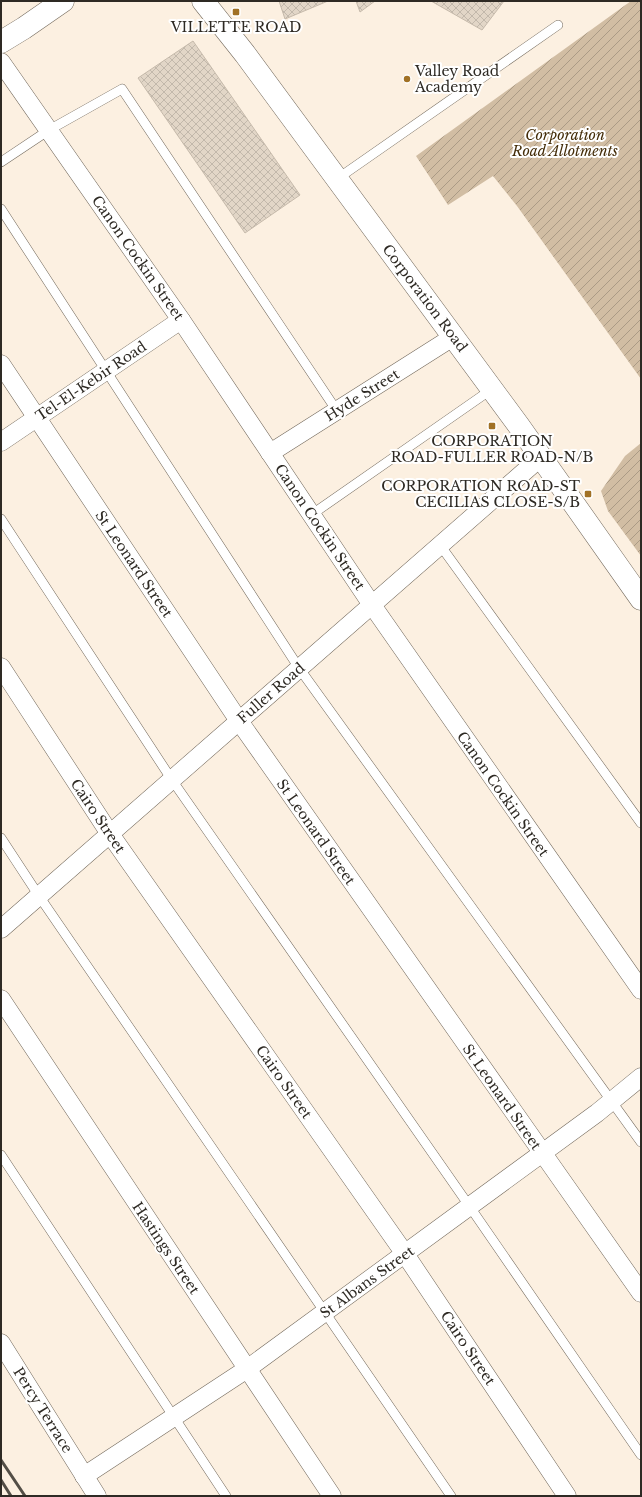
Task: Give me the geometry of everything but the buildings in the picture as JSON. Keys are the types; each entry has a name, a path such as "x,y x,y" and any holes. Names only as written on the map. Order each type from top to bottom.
{"street":[{"name":"Corporation Road","path":"203,1 245,54 492,389 641,599"},
{"path":"1,42 24,28 54,4"},
{"name":"Canon Cockin Street","path":"1,62 182,320 372,605 641,990"},
{"name":"Tel-El-Kebir Road","path":"1,442 182,320"},
{"name":"Hyde Street","path":"270,453 453,337"},
{"name":"St Leonard Street","path":"1,364 239,721 641,1294"},
{"name":"Fuller Road","path":"1,930 541,457"},
{"name":"Cairo Street","path":"1,667 110,834 405,1254 567,1496"},
{"name":"Hastings Street","path":"1,999 332,1496"},
{"name":"St Albans Street","path":"84,1476 247,1370 542,1154 612,1101 641,1076"},
{"name":"Percy Terrace","path":"1,1344 97,1496"}],"lane":[{"path":"337,179 558,25"},
{"path":"1,162 49,130 122,89 337,411"},
{"path":"1,209 299,668 641,1142"},
{"path":"311,515 492,389"},
{"path":"1,519 172,780 641,1455"},
{"path":"440,545 641,823"},
{"path":"1,838 39,896 451,1496"},
{"path":"1,1155 173,1418 226,1496"}],"green space":[{"name":"Corporation Road Allotments","path":"631,1 641,1 641,379 517,206 493,176 448,205 416,156"},
{"path":"641,443 641,556 608,511 601,491 625,456"}],"railway":[{"path":"1,1460 25,1496"},
{"path":"1,1480 11,1496"}],"place":[{"name":"VILLETTE ROAD","path":"236,12"},
{"name":"Valley Road Academy","path":"407,79"},
{"name":"CORPORATION ROAD-FULLER ROAD-N/B","path":"492,426"},
{"name":"CORPORATION ROAD-ST CECILIAS CLOSE-S/B","path":"588,494"}]}
